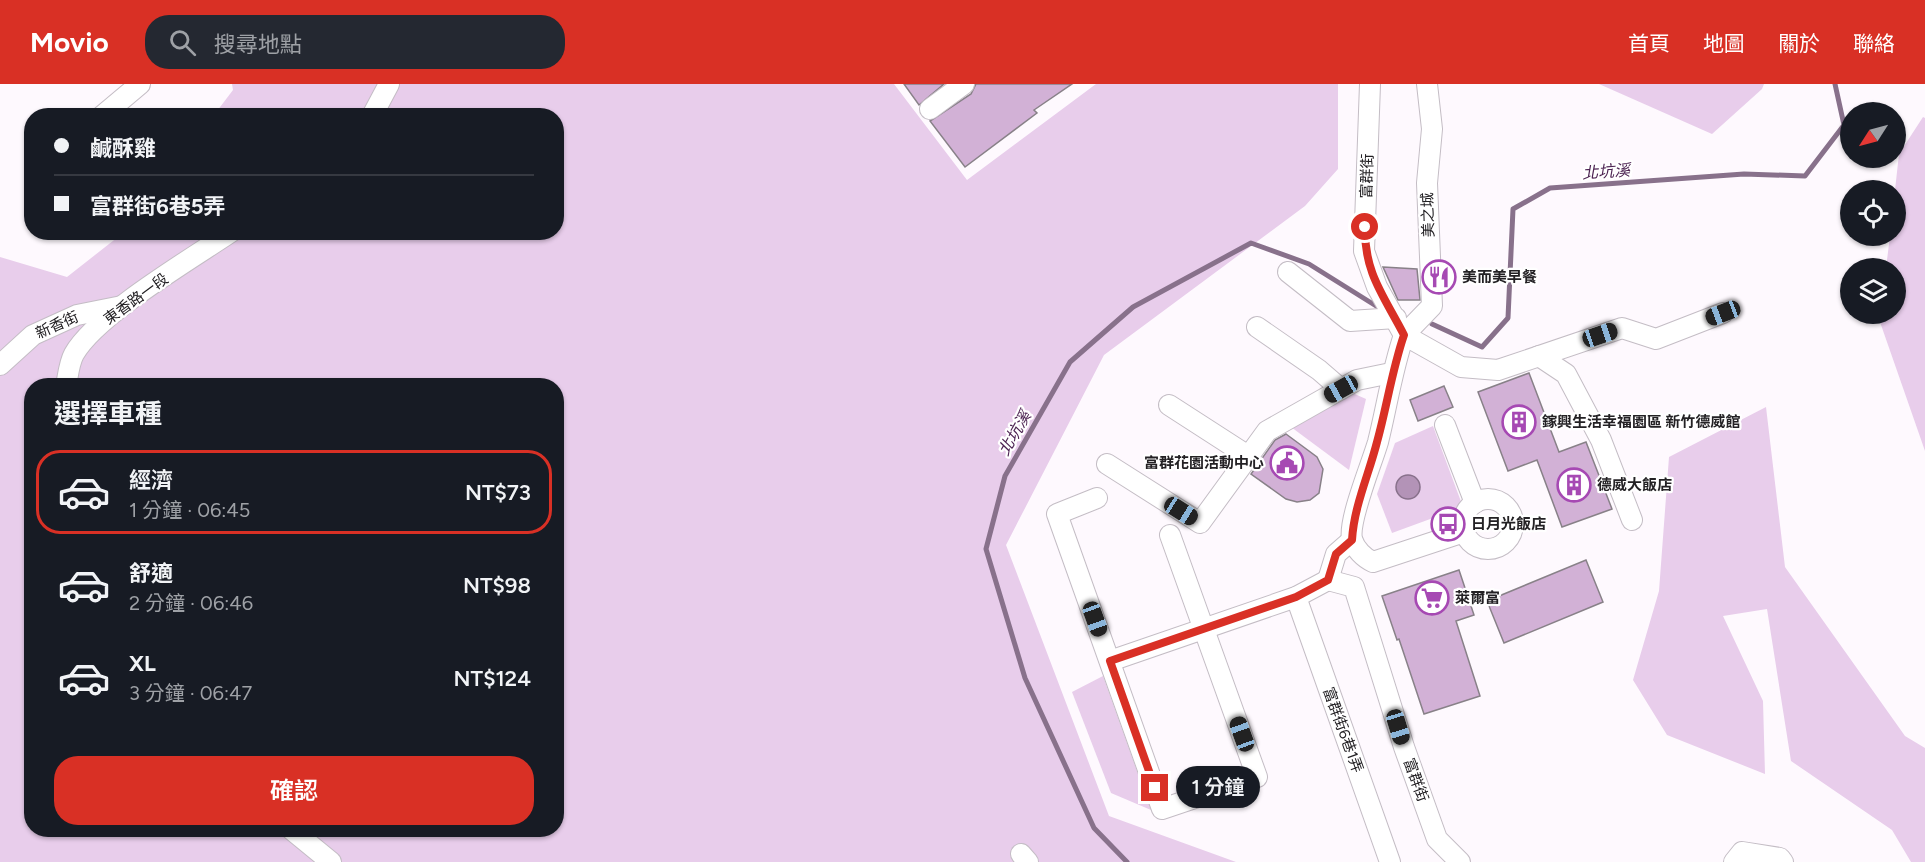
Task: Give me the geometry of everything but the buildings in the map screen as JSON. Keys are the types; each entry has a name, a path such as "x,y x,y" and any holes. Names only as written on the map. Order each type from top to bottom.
{"street":[{"path":"112,108 140,84"},
{"path":"376,108 389,84"},
{"path":"930,109 964,84"},
{"name":"富群街","path":"1370,84 1365,251 1377,287 1400,326"},
{"name":"美之城","path":"1400,326 1432,306 1427,183 1432,129 1427,84"},
{"name":"東香路一段","path":"68,378 74,355 91,333 125,305 219,240"},
{"path":"1288,272 1350,321 1400,326 1461,367 1498,370 1622,328 1656,339 1723,313"},
{"name":"新香街","path":"0,365 33,335 77,315 125,305"},
{"path":"1400,326 1378,440 1353,522 1352,540 1364,558 1373,562 1464,532"},
{"path":"1257,327 1319,370 1341,389"},
{"path":"1539,356 1566,374 1601,440 1632,520"},
{"path":"1107,464 1200,523 1267,431 1357,380 1391,373"},
{"path":"1169,405 1248,456"},
{"path":"1445,424 1475,502"},
{"path":"1097,498 1057,514 1162,809 1257,777 1170,535"},
{"path":"1491,500 1506,507 1513,522 1512,531 1503,544 1488,549 1473,545 1464,532 1464,515 1475,502 1491,500"},
{"path":"1328,580 1336,554 1352,540"},
{"path":"1110,661 1296,597 1328,580 1354,586 1364,558"},
{"name":"富群街","path":"1354,586 1404,747 1437,839 1452,859"},
{"name":"富群街6巷1弄","path":"1296,597 1390,862"},
{"path":"301,837 331,862"},
{"path":"1738,857 1780,858 1783,862"}],"shaded area":[{"path":"232,84 894,84 967,180 1096,84 1338,84 1338,169 1305,206 1104,355 1006,545 1109,816 1236,862 0,862 0,257 67,277 114,240 564,240 564,108 219,108 233,90"},
{"path":"1599,84 1764,84 1762,89 1712,134"},
{"path":"1923,117 1925,118 1925,451 1881,324 1906,324 1906,258 1887,258 1889,246 1906,246 1906,180 1896,180 1897,168 1906,168 1906,143"},
{"path":"1348,391 1366,399 1349,470 1291,427"},
{"path":"1766,407 1785,567 1905,736 1925,748 1925,862 1911,862 1892,830 1791,761 1767,609 1723,616 1763,701 1765,774 1667,735 1633,680 1659,591 1669,457"},
{"path":"1433,426 1463,507 1392,533 1377,494 1395,443"},
{"path":"1408,475 1416,479 1420,487 1416,495 1408,499 1400,495 1396,487 1400,479"},
{"path":"1103,676 1151,810 1111,793 1072,692"}],"waterway":[{"name":"北坑溪","path":"1432,324 1482,347 1508,318 1513,209 1550,188 1744,174 1805,176 1844,125 1835,84"},
{"name":"北坑溪","path":"1127,862 1094,828 1025,678 986,549 1005,476 1070,362 1133,307 1251,243 1309,264 1381,309"}],"place":[{"name":"美而美早餐","path":"1439,277"},
{"name":"鎵興生活幸福園區 新竹德威館","path":"1519,422"},
{"name":"富群花園活動中心","path":"1287,463"},
{"name":"德威大飯店","path":"1574,485"},
{"name":"日月光飯店","path":"1448,524"},
{"name":"萊爾富","path":"1432,598"}],"route":[{"path":"1155,788 1110,661 1296,597 1328,580 1336,554 1352,540 1353,522 1378,440 1391,373 1404,335 1377,287 1365,251 1365,227"}]}
